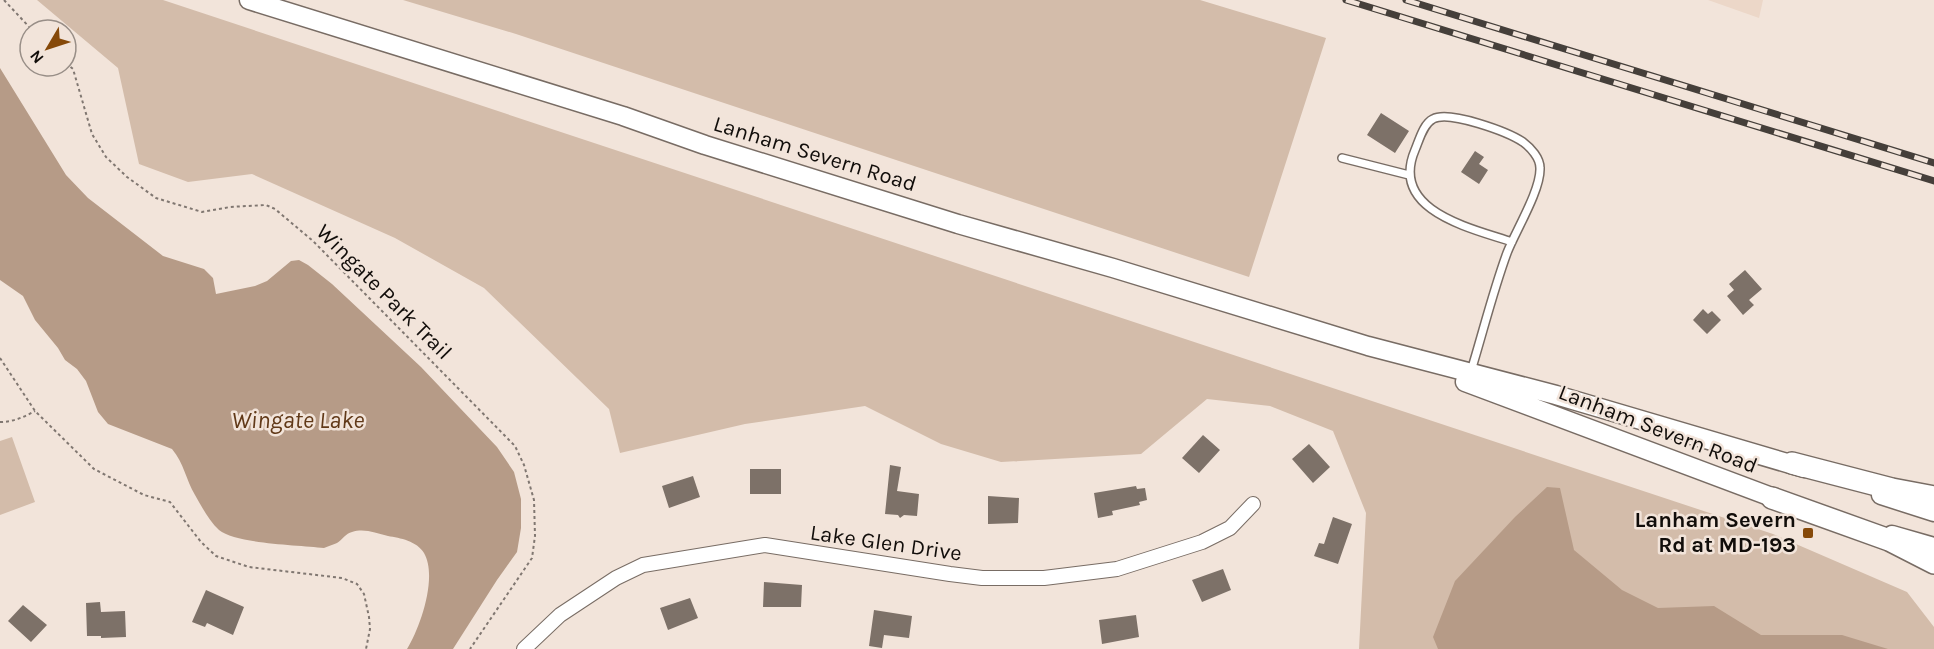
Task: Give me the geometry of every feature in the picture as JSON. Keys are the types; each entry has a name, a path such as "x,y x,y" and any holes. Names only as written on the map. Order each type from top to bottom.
{"main road":[{"name":"Lanham Severn Road","path":"249,0 611,112 705,145 958,224 1113,268 1368,346 1556,395 1792,463 1934,512"},
{"name":"Lanham Severn Road","path":"1368,346 1772,498 1934,548"},
{"path":"1792,463 1892,489 1934,497"},
{"path":"1772,498 1889,540 1934,563"}],"street":[{"name":"Lake Glen Drive","path":"524,649 560,615 616,578 643,565 765,545 982,578 1044,578 1117,569 1202,542 1230,528 1253,504"}],"lane":[{"path":"1470,373 1501,270 1522,223 1540,170 1535,155 1521,141 1461,118 1432,119 1426,125 1410,165 1409,175 1419,197 1433,211 1454,222 1512,242"},
{"path":"1342,158 1409,175"}],"path":[{"path":"4,0 21,18"},
{"name":"Wingate Park Trail","path":"76,78 92,134 106,157 127,177 156,198 202,212 266,205 275,209 313,241 515,446 524,465 534,500 535,536 532,558 471,649"},
{"path":"0,358 35,411 94,469 144,495 170,502 201,542 216,556 249,567 342,578 357,584 364,594 369,617 370,629 366,649"},
{"path":"0,422 9,422 35,411"}],"shaded area":[{"path":"37,0 163,0 1773,534 1907,592 1934,627 1934,649 1359,649 1366,513 1333,431 1270,406 1207,399 1141,454 1001,462 941,444 865,406 745,424 620,453 609,409 484,288 395,238 252,174 188,182 139,164 118,68 78,34 78,18 58,18"},
{"path":"403,0 1200,0 1326,38 1249,277 516,34"},
{"path":"1708,0 1763,0 1759,18"},
{"path":"12,437 35,502 0,515 0,441"}],"water":[{"name":"Wingate Lake","path":"0,68 66,175 88,198 163,256 204,269 213,278 216,294 255,286 267,281 291,261 299,260 308,265 332,284 421,367 497,447 514,472 521,499 521,528 517,552 453,649 407,649 422,616 429,575 424,553 413,543 366,531 350,533 337,543 324,548 253,541 227,535 219,530 206,514 172,449 108,424 98,412 86,381 77,369 65,360 35,320 23,296 0,280"},
{"path":"1547,487 1560,488 1574,550 1622,590 1658,608 1714,606 1761,635 1842,635 1888,649 1438,649 1433,637 1455,581 1515,517"}],"building":[{"path":"1381,113 1409,131 1395,153 1367,135"},
{"path":"1475,151 1484,157 1479,164 1488,170 1479,184 1461,172"},
{"path":"1745,270 1762,289 1749,300 1754,305 1743,315 1727,296 1734,290 1729,284"},
{"path":"1703,309 1708,314 1712,311 1721,320 1707,334 1693,320"},
{"path":"1203,435 1220,450 1199,473 1182,458"},
{"path":"1309,444 1330,467 1313,483 1292,459"},
{"path":"890,465 901,467 897,491 919,494 917,516 904,515 900,518 898,515 885,514"},
{"path":"750,469 781,469 781,494 750,494"},
{"path":"693,476 700,497 669,508 662,486"},
{"path":"1136,486 1137,489 1145,488 1147,500 1139,502 1140,505 1112,511 1113,515 1098,518 1094,493"},
{"path":"988,496 1019,498 1018,523 988,524"},
{"path":"1333,517 1352,524 1338,564 1314,556 1319,543 1324,544"},
{"path":"1223,569 1231,590 1202,602 1192,580"},
{"path":"764,582 802,585 801,607 763,607"},
{"path":"206,590 244,607 233,635 207,623 205,627 192,622"},
{"path":"690,598 698,618 668,630 660,608"},
{"path":"100,602 101,612 125,611 126,637 87,636 86,603"},
{"path":"23,605 47,625 31,642 8,621"},
{"path":"874,610 912,616 909,638 884,635 882,648 869,646"},
{"path":"1136,615 1139,637 1102,644 1099,620"}],"railway":[{"path":"1346,0 1934,181"},
{"path":"1406,0 1934,163"}],"place":[{"name":"Lanham Severn Rd at MD-193","path":"1808,533"}]}
